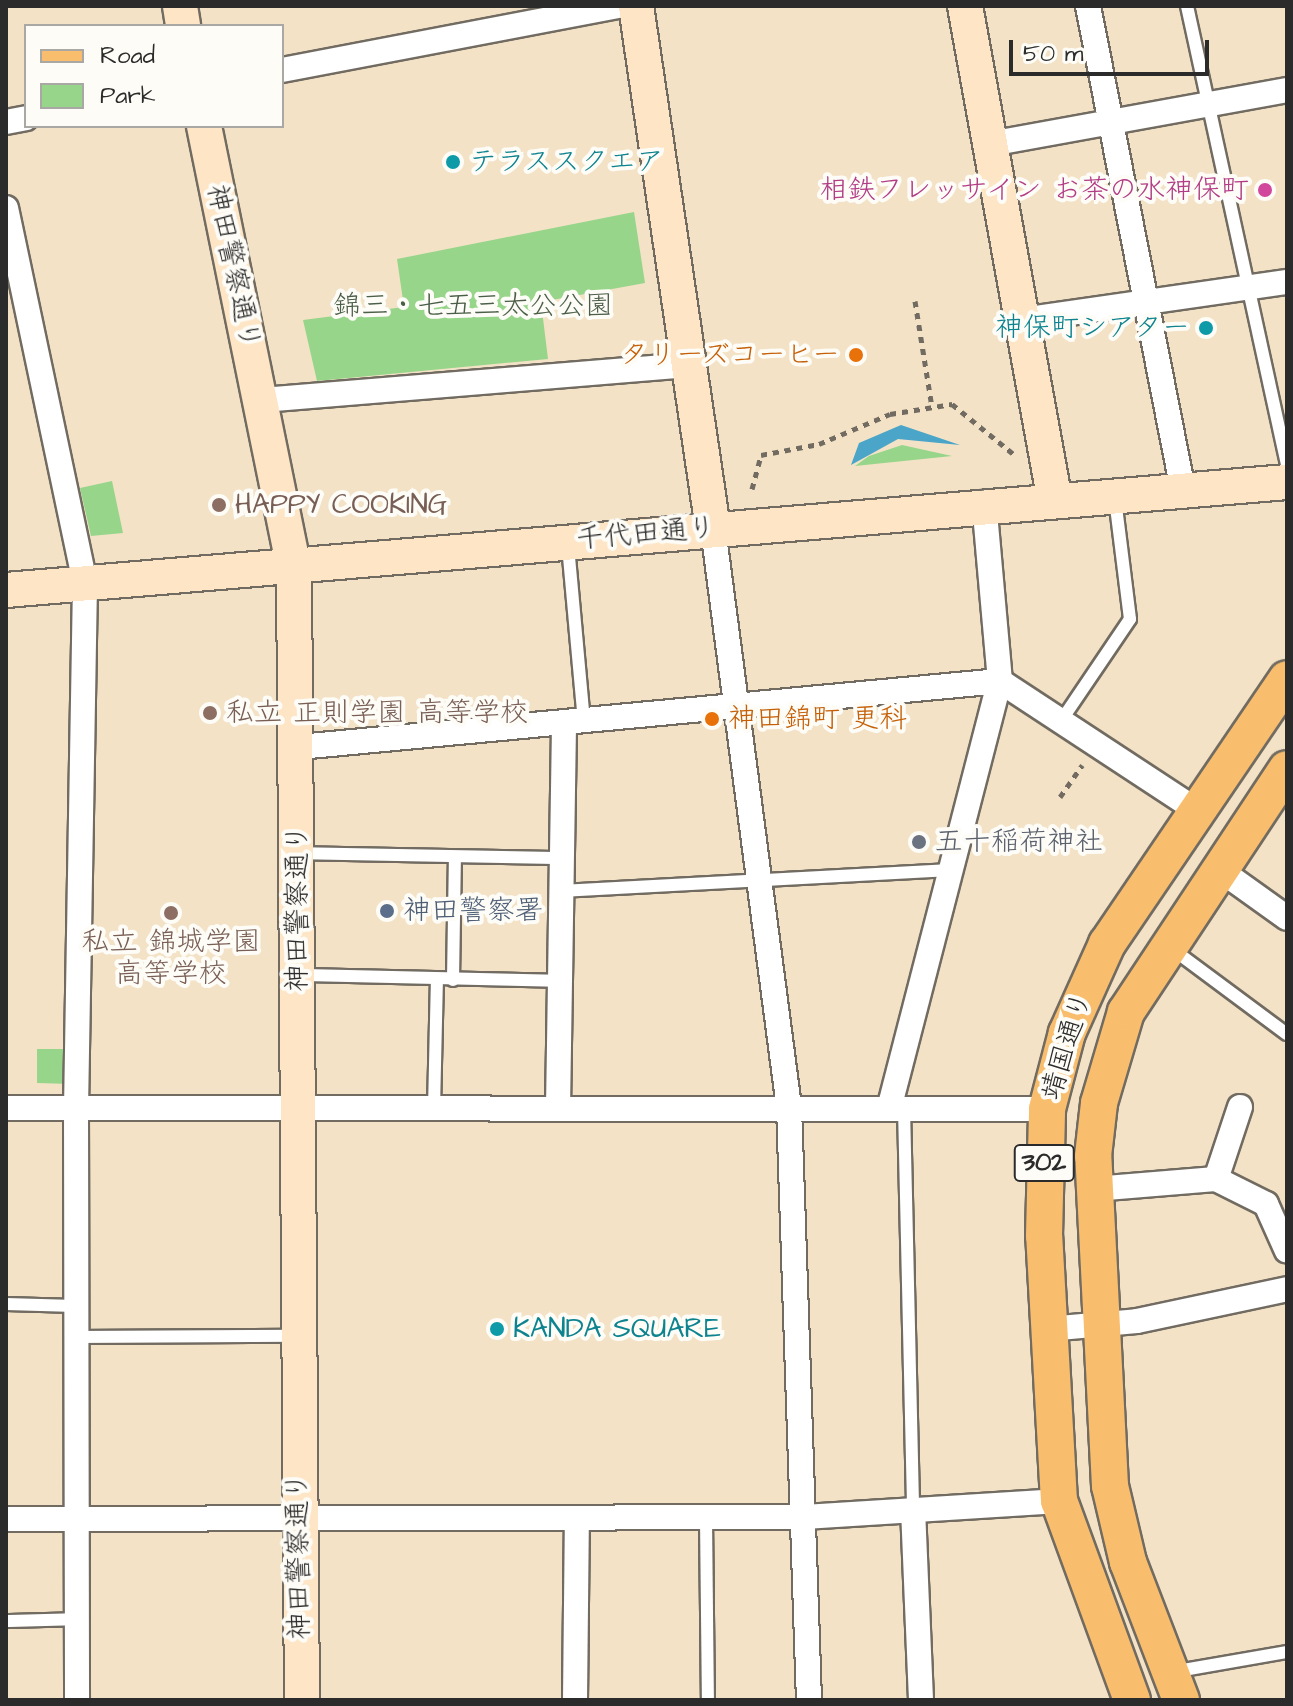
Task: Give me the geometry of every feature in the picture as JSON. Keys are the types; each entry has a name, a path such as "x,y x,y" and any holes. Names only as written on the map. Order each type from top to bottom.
{"main road":[{"name":"靖国通り","path":"1132,1700 1059,1501 1048,1329 1047,1109 1086,983 1131,903 1198,811 1287,679"},
{"name":"靖国通り","path":"1176,1686 1128,1562 1110,1486 1094,1189 1099,1103 1126,1012 1167,945 1287,769"}],"street":[{"path":"284,70 617,6"},
{"path":"636,6 713,529 789,1107 809,1700"},
{"path":"965,6 1054,498"},
{"path":"1088,6 1183,489"},
{"path":"990,144 1287,90"},
{"name":"神田警察通り","path":"204,128 294,567 299,747 296,1336 302,1700"},
{"path":"6,208 85,583 76,1109 77,1700"},
{"path":"1022,320 1287,282"},
{"path":"262,400 689,365"},
{"path":"1270,483 1287,499"},
{"name":"千代田通り","path":"6,590 294,567 984,503 1270,483"},
{"path":"897,1105 949,870 1000,681 984,503"},
{"path":"299,747 1000,681 1198,811"},
{"path":"558,1108 562,858 574,723"},
{"path":"1220,870 1287,918"},
{"path":"6,1108 434,1109 897,1105 1047,1109"},
{"path":"1216,1179 1240,1107"},
{"path":"1094,1189 1216,1179 1266,1204 1287,1251"},
{"path":"1048,1329 1100,1325 1286,1294"},
{"path":"6,1519 298,1521 804,1517 1059,1501"},
{"path":"913,1509 921,1700"},
{"path":"575,1700 577,1520"}],"lane":[{"path":"1187,6 1287,466"},
{"path":"1061,721 1130,619 1114,492"},
{"path":"568,541 574,723"},
{"path":"298,853 562,858"},
{"path":"453,980 455,858"},
{"path":"562,891 760,886 949,870"},
{"path":"1167,945 1287,1034"},
{"path":"298,975 560,981"},
{"path":"434,1109 437,980"},
{"path":"897,1105 913,1509"},
{"path":"6,1304 75,1306"},
{"path":"75,1337 296,1336"},
{"path":"706,1518 708,1700"},
{"path":"6,1621 76,1619"},
{"path":"1176,1686 1287,1652"}],"path":[{"path":"915,301 932,407"},
{"path":"752,489 761,455 952,404 1004,452 1021,457"},
{"path":"1060,797 1096,744"}],"green space":[{"name":"錦三・七五三太公公園","path":"634,212 645,283 541,302 548,359 317,381 303,320 404,307 397,259"},
{"path":"902,445 952,456 855,466 869,456"},
{"path":"112,481 123,533 91,536 80,488"},
{"path":"37,1049 72,1049 71,1084 37,1083"}],"water":[{"path":"901,425 960,445 898,439 851,465 859,443"}],"place":[{"name":"テラススクエア","path":"453,162"},
{"name":"相鉄フレッサイン お茶の水神保町","path":"1265,190"},
{"name":"神保町シアター","path":"1206,328"},
{"name":"タリーズコーヒー","path":"856,355"},
{"name":"HAPPY COOKING","path":"219,505"},
{"name":"私立 正則学園 高等学校","path":"210,713"},
{"name":"神田錦町 更科","path":"712,719"},
{"name":"五十稲荷神社","path":"919,842"},
{"name":"神田警察署","path":"387,911"},
{"name":"私立 錦城学園 高等学校","path":"171,913"},
{"name":"KANDA SQUARE","path":"497,1329"}]}
